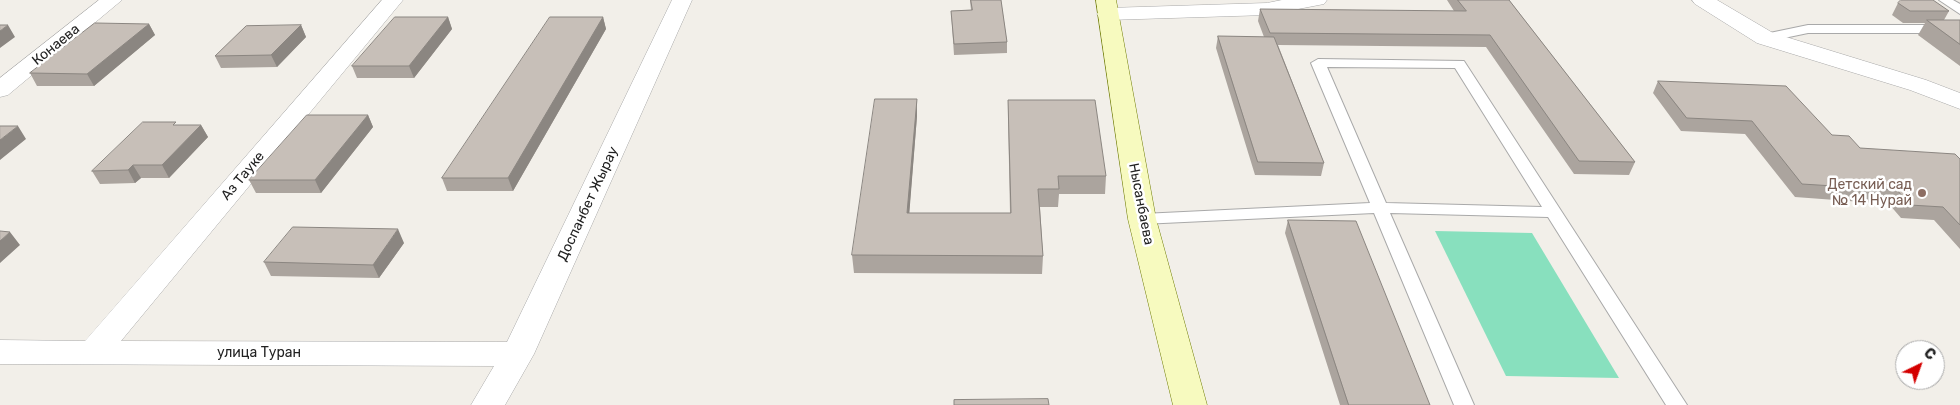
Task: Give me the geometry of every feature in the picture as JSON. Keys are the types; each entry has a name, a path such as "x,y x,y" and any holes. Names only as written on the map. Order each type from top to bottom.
{"street":[{"name":"Конаева","path":"0,90 112,0"},
{"name":"Аз Тауке","path":"93,353 393,0"},
{"name":"Доспанбет Жырау","path":"488,405 518,354 682,0"},
{"path":"1107,7 1268,4 1317,0"},
{"path":"1702,0 1765,38 1918,85 1960,102"},
{"name":"Нысанбаева","path":"1107,7 1142,219 1190,405"},
{"name":"улица Туран","path":"0,352 518,354"}],"lane":[{"path":"1945,0 1960,10"},
{"path":"1765,38 1808,29 1960,29"},
{"path":"1464,405 1318,63 1459,64 1677,405"},
{"path":"1142,219 1379,208 1552,212"}],"green space":[{"path":"1435,231 1532,233 1619,378 1506,376"}],"building":[{"path":"971,0 1001,0 1007,42 954,44 951,11 972,10"},
{"path":"1458,0 1509,0 1635,162 1579,161 1490,35 1270,33 1260,9 1466,11"},
{"path":"1901,0 1933,0 1949,11 1910,11 1898,3"},
{"path":"395,17 448,17 409,66 352,66"},
{"path":"550,17 603,17 508,178 442,178"},
{"path":"1927,20 1960,20 1960,44"},
{"path":"95,23 149,24 87,74 30,73"},
{"path":"0,25 8,25 0,31"},
{"path":"301,25 271,55 215,56 246,26"},
{"path":"1218,36 1274,37 1324,163 1258,162"},
{"path":"1658,81 1786,86 1832,135 1849,136 1860,148 1955,154 1960,159 1960,225 1943,207 1910,205 1897,190 1802,184 1752,121 1687,118"},
{"path":"875,99 917,99 907,213 1011,213 1008,100 1095,100 1106,176 1058,176 1059,189 1038,189 1043,256 852,255"},
{"path":"307,115 368,115 315,180 249,180"},
{"path":"143,122 176,122 173,125 201,125 162,165 133,165 128,170 92,171"},
{"path":"0,126 18,126 0,140"},
{"path":"1288,220 1356,221 1430,405 1349,405"},
{"path":"293,227 398,229 373,265 264,262"},
{"path":"0,231 10,232 0,241"},
{"path":"1048,399 1049,405 954,405 954,400"}],"place":[{"name":"Детский сад № 14 Нурай","path":"1922,193"}]}
